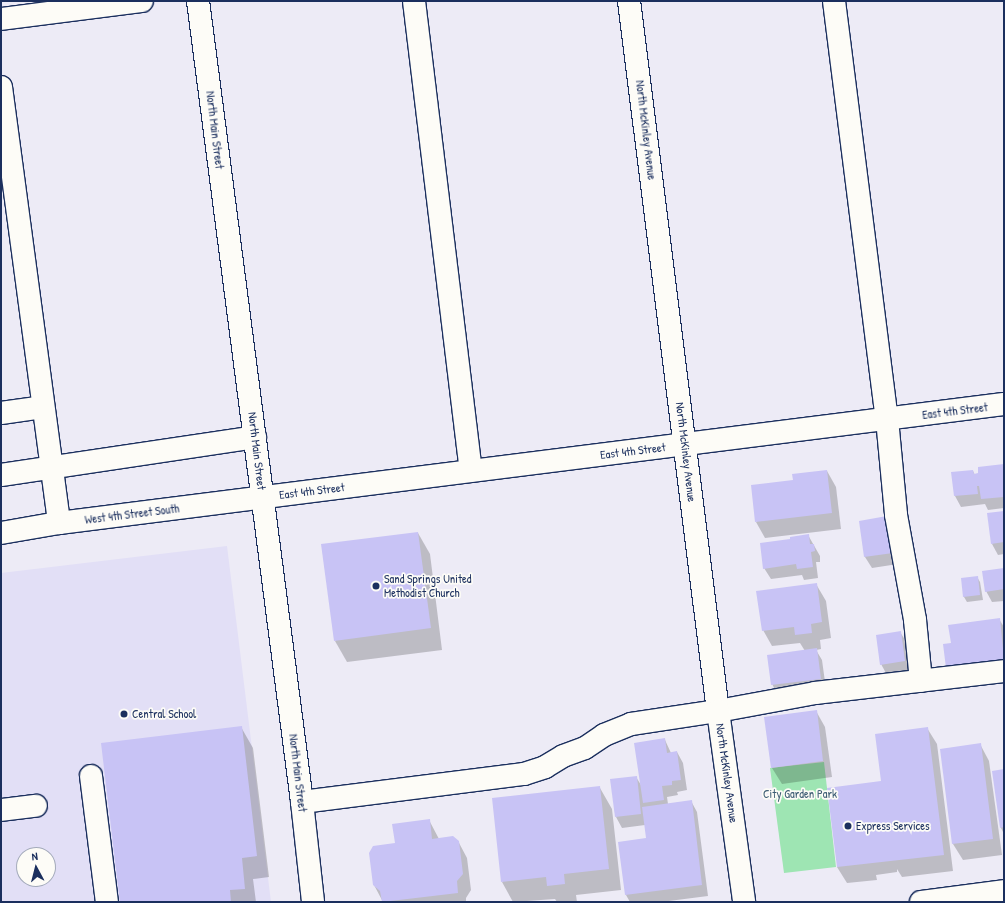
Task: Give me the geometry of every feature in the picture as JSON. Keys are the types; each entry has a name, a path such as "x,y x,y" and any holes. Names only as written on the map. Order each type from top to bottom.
{"street":[{"path":"1,19 142,1"},
{"name":"North Main Street","path":"198,1 302,802 313,902"},
{"path":"414,1 471,471"},
{"name":"North McKinley Avenue","path":"629,1 718,711 744,902"},
{"path":"834,1 887,420 896,514 915,620 921,681"},
{"path":"1,87 59,523"},
{"name":"East 4th Street","path":"262,497 887,420 1004,404"},
{"path":"1,413 43,407"},
{"path":"1,475 255,437"},
{"name":"West 4th Street South","path":"1,533 59,523 262,497"},
{"path":"302,802 524,774 585,748 604,735 631,724 815,694 1004,671"},
{"path":"91,776 107,902"},
{"path":"1,810 36,806"},
{"path":"921,902 1004,891"}],"shaded area":[{"name":"Central School","path":"227,546 271,902 1,902 1,573"}],"green space":[{"name":"City Garden Park","path":"824,762 836,867 784,873 770,768"}],"building":[{"path":"1004,464 1004,497 981,499 979,486 977,486 978,494 954,496 951,472 973,470 974,474 978,473 978,467"},
{"path":"827,470 832,513 755,522 751,485 793,480 792,474"},
{"path":"1004,511 1004,542 991,544 987,513"},
{"path":"887,516 893,553 864,557 859,521"},
{"name":"Sand Springs United Methodist Church","path":"418,532 431,628 334,641 321,544"},
{"path":"809,534 810,544 814,544 815,551 811,552 813,567 797,569 796,564 763,569 760,543 790,539 790,537"},
{"path":"1004,568 1004,589 985,592 982,571"},
{"path":"978,576 980,595 963,597 961,578"},
{"path":"817,583 822,622 811,624 812,633 795,635 794,627 762,631 756,591"},
{"path":"1000,618 1004,659 946,668 943,644 951,643 948,625"},
{"path":"901,631 905,661 880,665 876,635"},
{"path":"817,648 821,679 771,685 767,655"},
{"path":"817,710 823,761 771,768 764,717"},
{"path":"242,726 257,856 242,858 245,889 230,890 231,902 120,902 101,743"},
{"path":"928,727 944,855 837,867 827,788 881,781 875,734"},
{"path":"665,738 667,753 677,751 681,780 672,781 672,785 662,786 664,800 643,803 634,743"},
{"path":"981,743 993,839 952,844 940,749"},
{"path":"1004,769 1004,827 1000,828 992,771"},
{"path":"637,776 641,814 615,817 610,779"},
{"path":"600,786 609,869 564,874 565,884 547,886 546,877 501,882 492,798"},
{"path":"692,800 702,885 625,895 618,842 646,838 642,807"},
{"path":"430,819 432,839 453,836 459,841 463,874 457,881 458,893 382,902 380,891 373,885 369,853 373,846 395,843 392,824"}],"place":[{"name":"Sand Springs United Methodist Church","path":"376,586"},
{"name":"Central School","path":"124,714"},
{"name":"Express Services","path":"848,826"}]}
